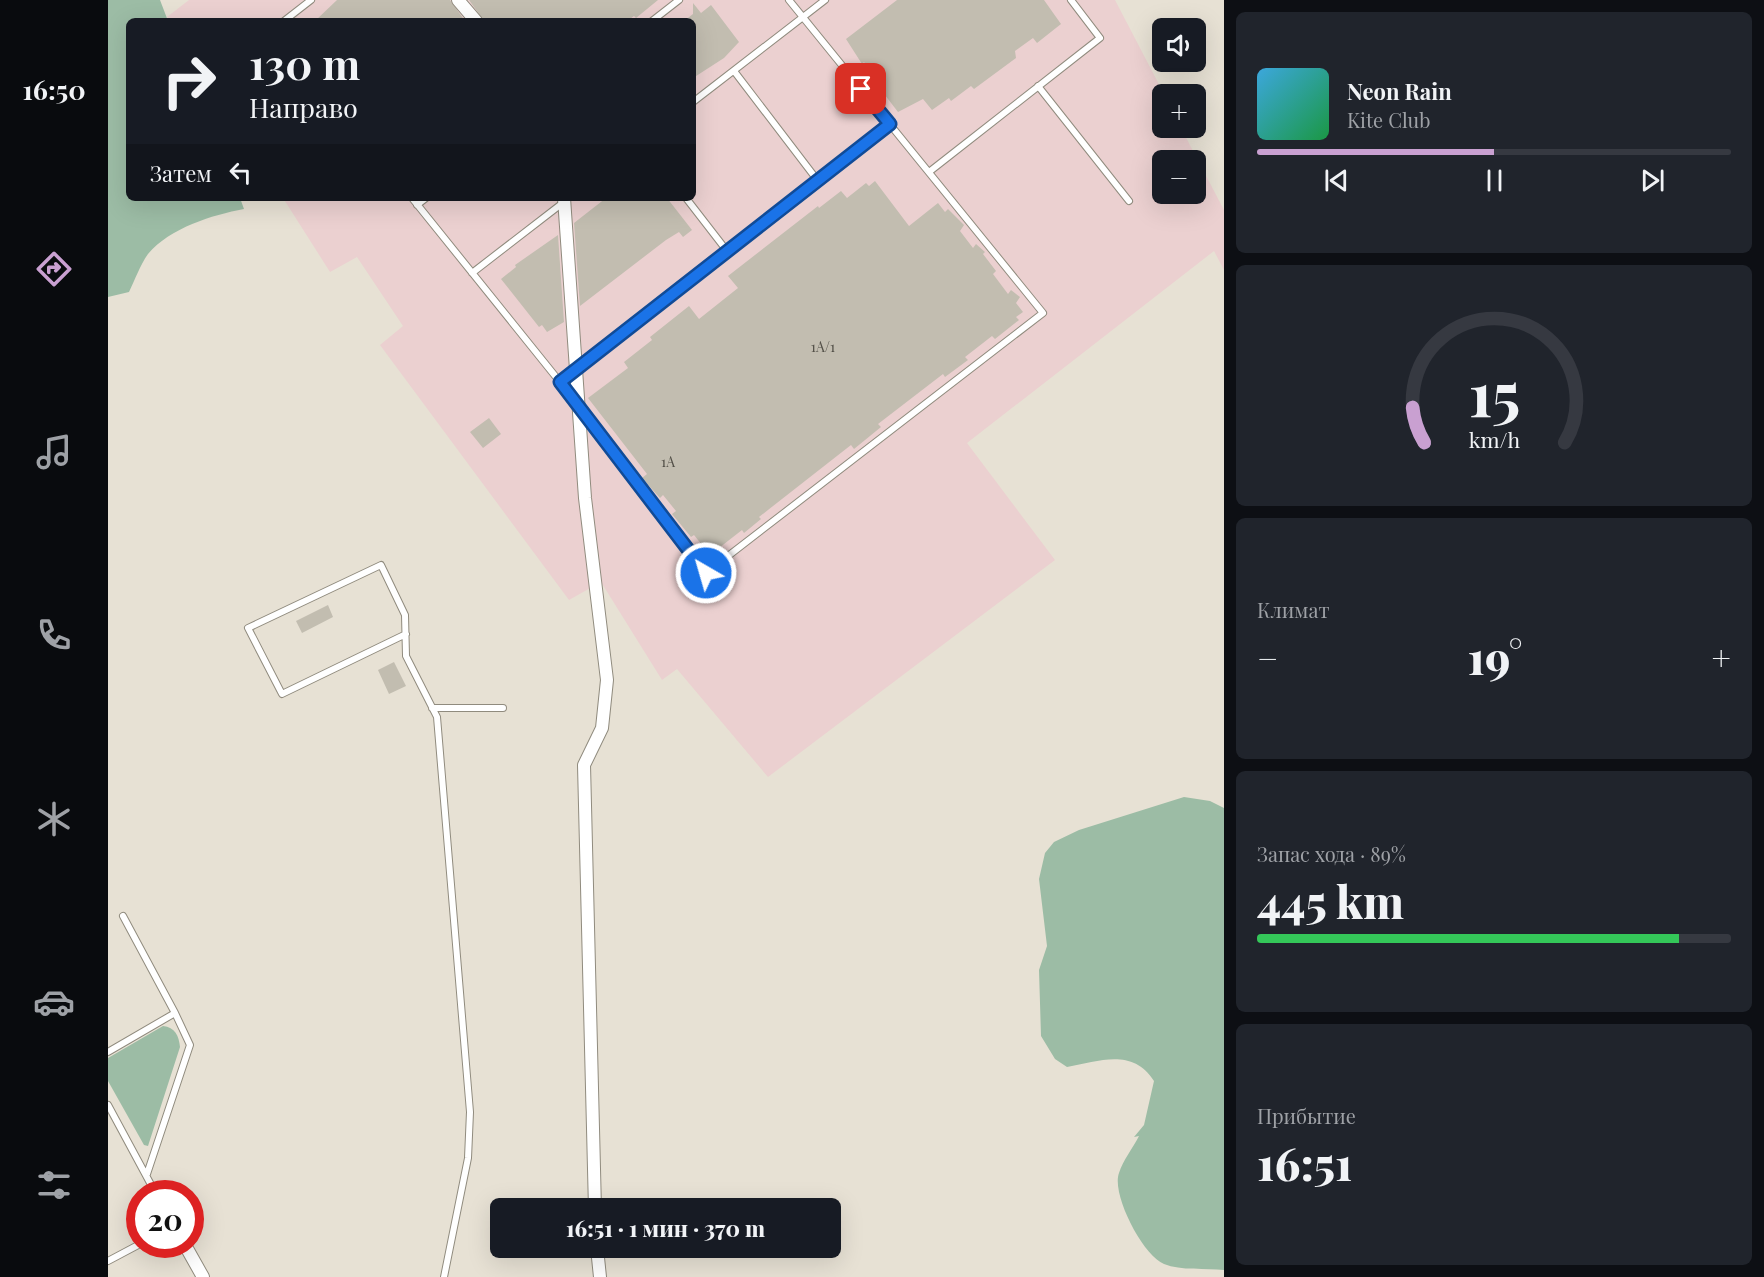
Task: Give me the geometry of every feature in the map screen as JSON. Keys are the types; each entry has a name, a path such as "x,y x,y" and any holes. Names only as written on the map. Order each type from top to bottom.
{"street":[{"path":"458,0 473,18"},
{"path":"564,201 585,498 607,680 602,728 584,765 595,1198"},
{"path":"192,1258 203,1277"},
{"path":"598,1258 600,1277"}],"lane":[{"path":"288,18 311,0"},
{"path":"656,18 679,0"},
{"path":"414,201 560,382 706,573 1042,313 789,0"},
{"path":"696,100 825,0"},
{"path":"928,172 1100,38 1071,0"},
{"path":"734,71 818,181"},
{"path":"1038,86 1129,201"},
{"path":"560,382 890,124"},
{"path":"417,205 422,201"},
{"path":"472,273 565,201"},
{"path":"688,201 727,251"},
{"path":"406,634 282,694 248,628 381,565 405,615 406,634 406,657 437,717 470,1112 468,1158 444,1277"},
{"path":"432,708 503,708"},
{"path":"123,916 190,1045 147,1174"},
{"path":"108,1052 175,1013"},
{"path":"108,1105 150,1180"},
{"path":"108,1261 126,1251"}],"shaded area":[{"path":"189,0 1115,0 1159,84 1152,84 1152,138 1186,138 1193,150 1152,150 1152,204 1206,204 1206,176 1224,210 1224,270 1214,251 967,443 1055,560 768,777 677,669 662,680 601,582 569,600 380,345 403,326 357,257 330,272 285,201 696,201 696,18 167,17"}],"green space":[{"path":"108,0 160,0 167,18 126,18 126,201 241,201 244,209 205,219 168,237 148,254 129,292 108,297"},
{"path":"1184,797 1210,801 1224,808 1224,1270 1164,1264 1156,1259 1138,1237 1124,1209 1118,1183 1119,1173 1139,1136 1134,1137 1144,1125 1154,1081 1146,1071 1126,1060 1103,1060 1067,1067 1055,1059 1041,1036 1039,970 1047,946 1039,879 1045,853 1054,842 1079,830"},
{"path":"163,1026 171,1028 176,1033 180,1047 148,1146 144,1145 108,1081 108,1058"}],"building":[{"path":"337,0 450,0 463,18 318,18"},
{"path":"469,0 658,0 636,18 634,16 631,18 482,18"},
{"path":"897,0 1044,0 1061,24 1037,43 1033,38 1015,51 1016,58 974,89 971,86 951,101 949,98 932,110 923,99 898,112 875,82 878,80 864,62 862,64 846,39"},
{"path":"693,3 701,13 711,5 739,42 724,58 696,76 696,18 688,18 693,14"},
{"path":"875,181 909,226 938,203 945,212 948,209 964,225 960,231 973,248 976,244 985,252 983,254 996,271 993,274 1008,294 1011,290 1020,297 1016,303 1023,312 1016,317 1019,320 995,339 992,336 965,357 968,360 945,377 943,374 878,424 881,427 854,449 851,445 759,517 761,519 744,533 742,530 710,555 694,535 691,537 672,514 676,511 663,495 660,498 642,478 647,474 588,398 628,368 624,362 652,340 650,337 689,306 699,319 738,288 728,276 818,206 819,208 841,191 847,198 866,183 869,186"},
{"path":"602,201 669,201 692,230 683,237 679,232 666,240 580,306 574,223"},
{"path":"558,235 564,322 547,332 542,325 539,327 501,279 516,267 515,265"},
{"path":"489,418 501,434 483,448 470,432"},
{"path":"328,605 333,617 302,633 296,621"},
{"path":"394,662 406,686 389,694 378,670"}],"route":[{"path":"706,573 560,382 890,124 861,89"}]}
